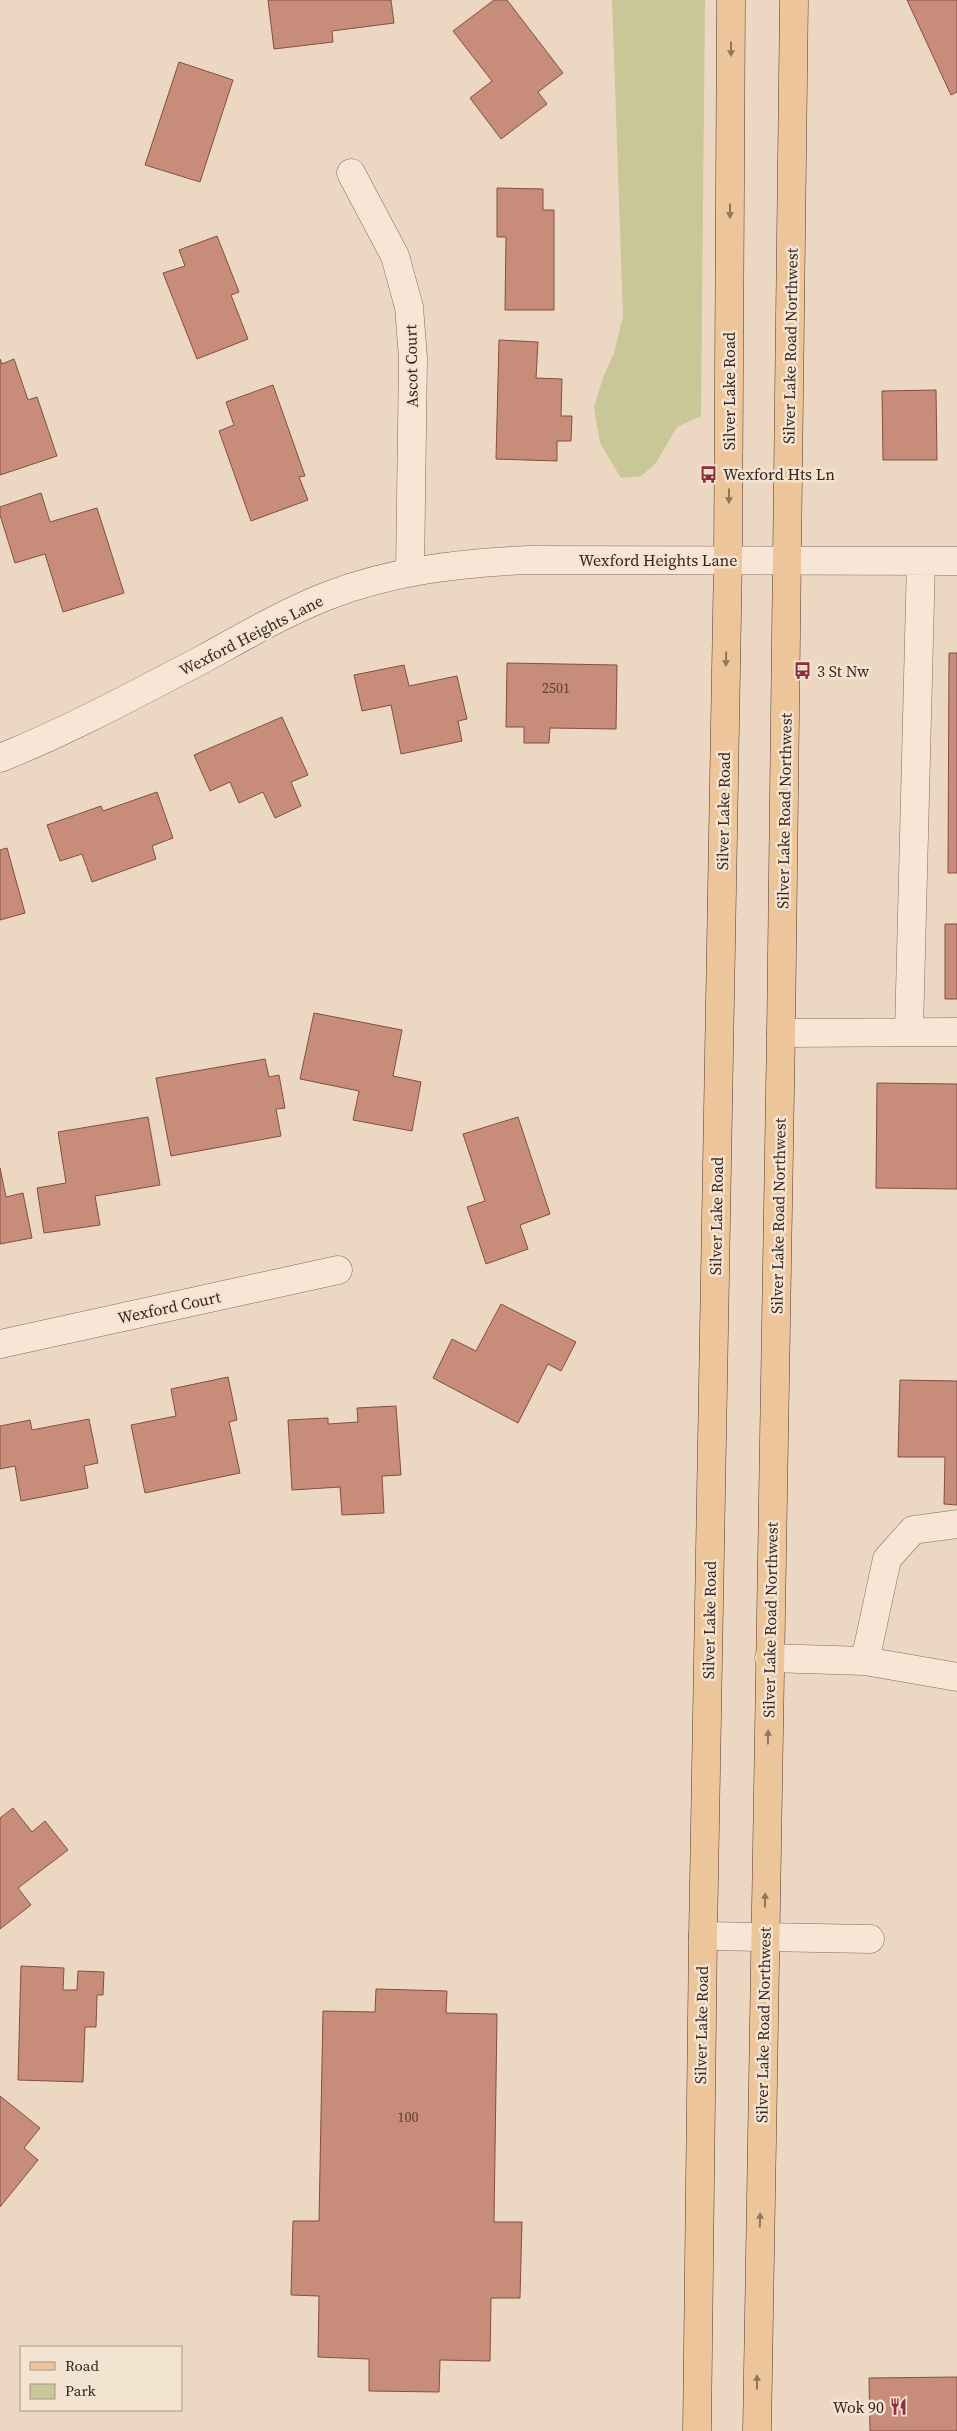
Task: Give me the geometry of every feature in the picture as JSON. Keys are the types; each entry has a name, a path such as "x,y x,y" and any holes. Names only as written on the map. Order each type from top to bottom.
{"main road":[{"name":"Silver Lake Road","path":"697,2431 703,1936 728,560 731,0"},
{"name":"Silver Lake Road Northwest","path":"757,2431 781,1033 794,0"}],"street":[{"name":"Ascot Court","path":"351,173 395,256 409,307 413,358 410,572"},
{"name":"Wexford Heights Lane","path":"1,755 130,698 269,623 328,596 410,572 479,562 957,561"},
{"path":"909,1031 921,562"},
{"path":"781,1033 957,1032"},
{"name":"Wexford Court","path":"0,1344 338,1270"},
{"path":"865,1661 887,1559 913,1530 957,1524"},
{"path":"770,1658 865,1661 957,1678"},
{"path":"703,1936 870,1938"}],"green space":[{"path":"612,0 705,0 701,416 677,427 656,463 641,476 621,478 600,443 594,407 603,378 614,353 623,316"}],"building":[{"path":"268,0 391,0 394,23 332,31 333,42 274,49"},
{"path":"494,0 507,0 563,73 538,92 547,104 501,139 470,98 492,81 453,31"},
{"path":"907,0 957,0 957,92 951,95"},
{"path":"179,62 233,80 200,182 145,165"},
{"path":"497,188 543,189 543,210 554,210 554,310 505,310 506,237 497,237"},
{"path":"217,236 239,292 231,295 248,339 197,359 163,273 185,266 179,250"},
{"path":"499,340 538,342 536,378 562,379 561,416 572,416 571,441 557,441 557,461 496,459"},
{"path":"0,359 2,364 14,359 28,400 37,397 57,456 0,475"},
{"path":"273,385 305,476 299,477 308,500 251,521 219,431 234,425 226,402"},
{"path":"936,390 937,460 883,460 882,391"},
{"path":"41,493 50,522 97,508 124,593 63,612 45,554 15,563 0,515 0,507"},
{"path":"949,653 957,653 957,873 948,873"},
{"path":"507,663 617,665 616,729 550,728 549,743 524,743 524,727 506,727"},
{"path":"404,665 409,686 457,676 467,719 458,721 462,741 401,754 391,705 362,711 354,675"},
{"path":"282,717 308,775 291,782 301,806 275,818 263,792 239,803 230,782 210,791 194,755"},
{"path":"157,792 173,838 152,846 156,859 92,882 82,854 60,861 47,825 101,806 103,811"},
{"path":"7,848 25,913 0,920 0,850"},
{"path":"945,924 957,924 957,999 945,999"},
{"path":"314,1013 402,1030 393,1076 421,1082 412,1131 353,1120 359,1091 300,1079"},
{"path":"265,1059 269,1077 279,1075 285,1108 276,1109 281,1136 171,1156 156,1078"},
{"path":"877,1083 957,1084 957,1189 876,1188"},
{"path":"148,1117 160,1185 95,1196 100,1225 44,1233 37,1188 66,1183 58,1132"},
{"path":"518,1117 550,1214 520,1225 528,1249 486,1264 467,1207 485,1201 463,1134"},
{"path":"0,1168 6,1197 23,1193 32,1238 0,1244"},
{"path":"501,1304 576,1342 561,1371 548,1364 518,1423 433,1378 452,1339 476,1351"},
{"path":"228,1377 237,1420 229,1422 240,1473 145,1493 131,1425 176,1416 171,1389"},
{"path":"900,1380 957,1381 957,1505 944,1504 945,1457 898,1457"},
{"path":"396,1406 401,1475 382,1476 384,1513 342,1515 340,1487 292,1490 288,1420 328,1418 328,1424 358,1422 357,1408"},
{"path":"89,1419 98,1463 84,1466 88,1488 21,1501 15,1466 0,1469 0,1426 30,1420 32,1430"},
{"path":"13,1808 32,1832 45,1821 68,1850 18,1888 31,1905 0,1929 0,1818"},
{"path":"21,1966 64,1968 63,1990 77,1990 78,1971 104,1972 103,1995 97,1995 96,2027 85,2027 83,2082 18,2080"},
{"path":"376,1989 447,1991 446,2013 497,2014 494,2222 522,2222 520,2298 491,2298 490,2361 440,2360 439,2392 369,2391 369,2359 318,2357 319,2296 291,2295 293,2221 319,2221 323,2011 375,2012"},
{"path":"0,2096 40,2128 24,2148 38,2160 0,2207"},
{"path":"957,2377 957,2431 870,2431 869,2378"}],"place":[{"name":"Wexford Hts Ln","path":"709,474"},
{"name":"3 St Nw","path":"803,671"},
{"name":"Wok 90","path":"898,2407"}]}
